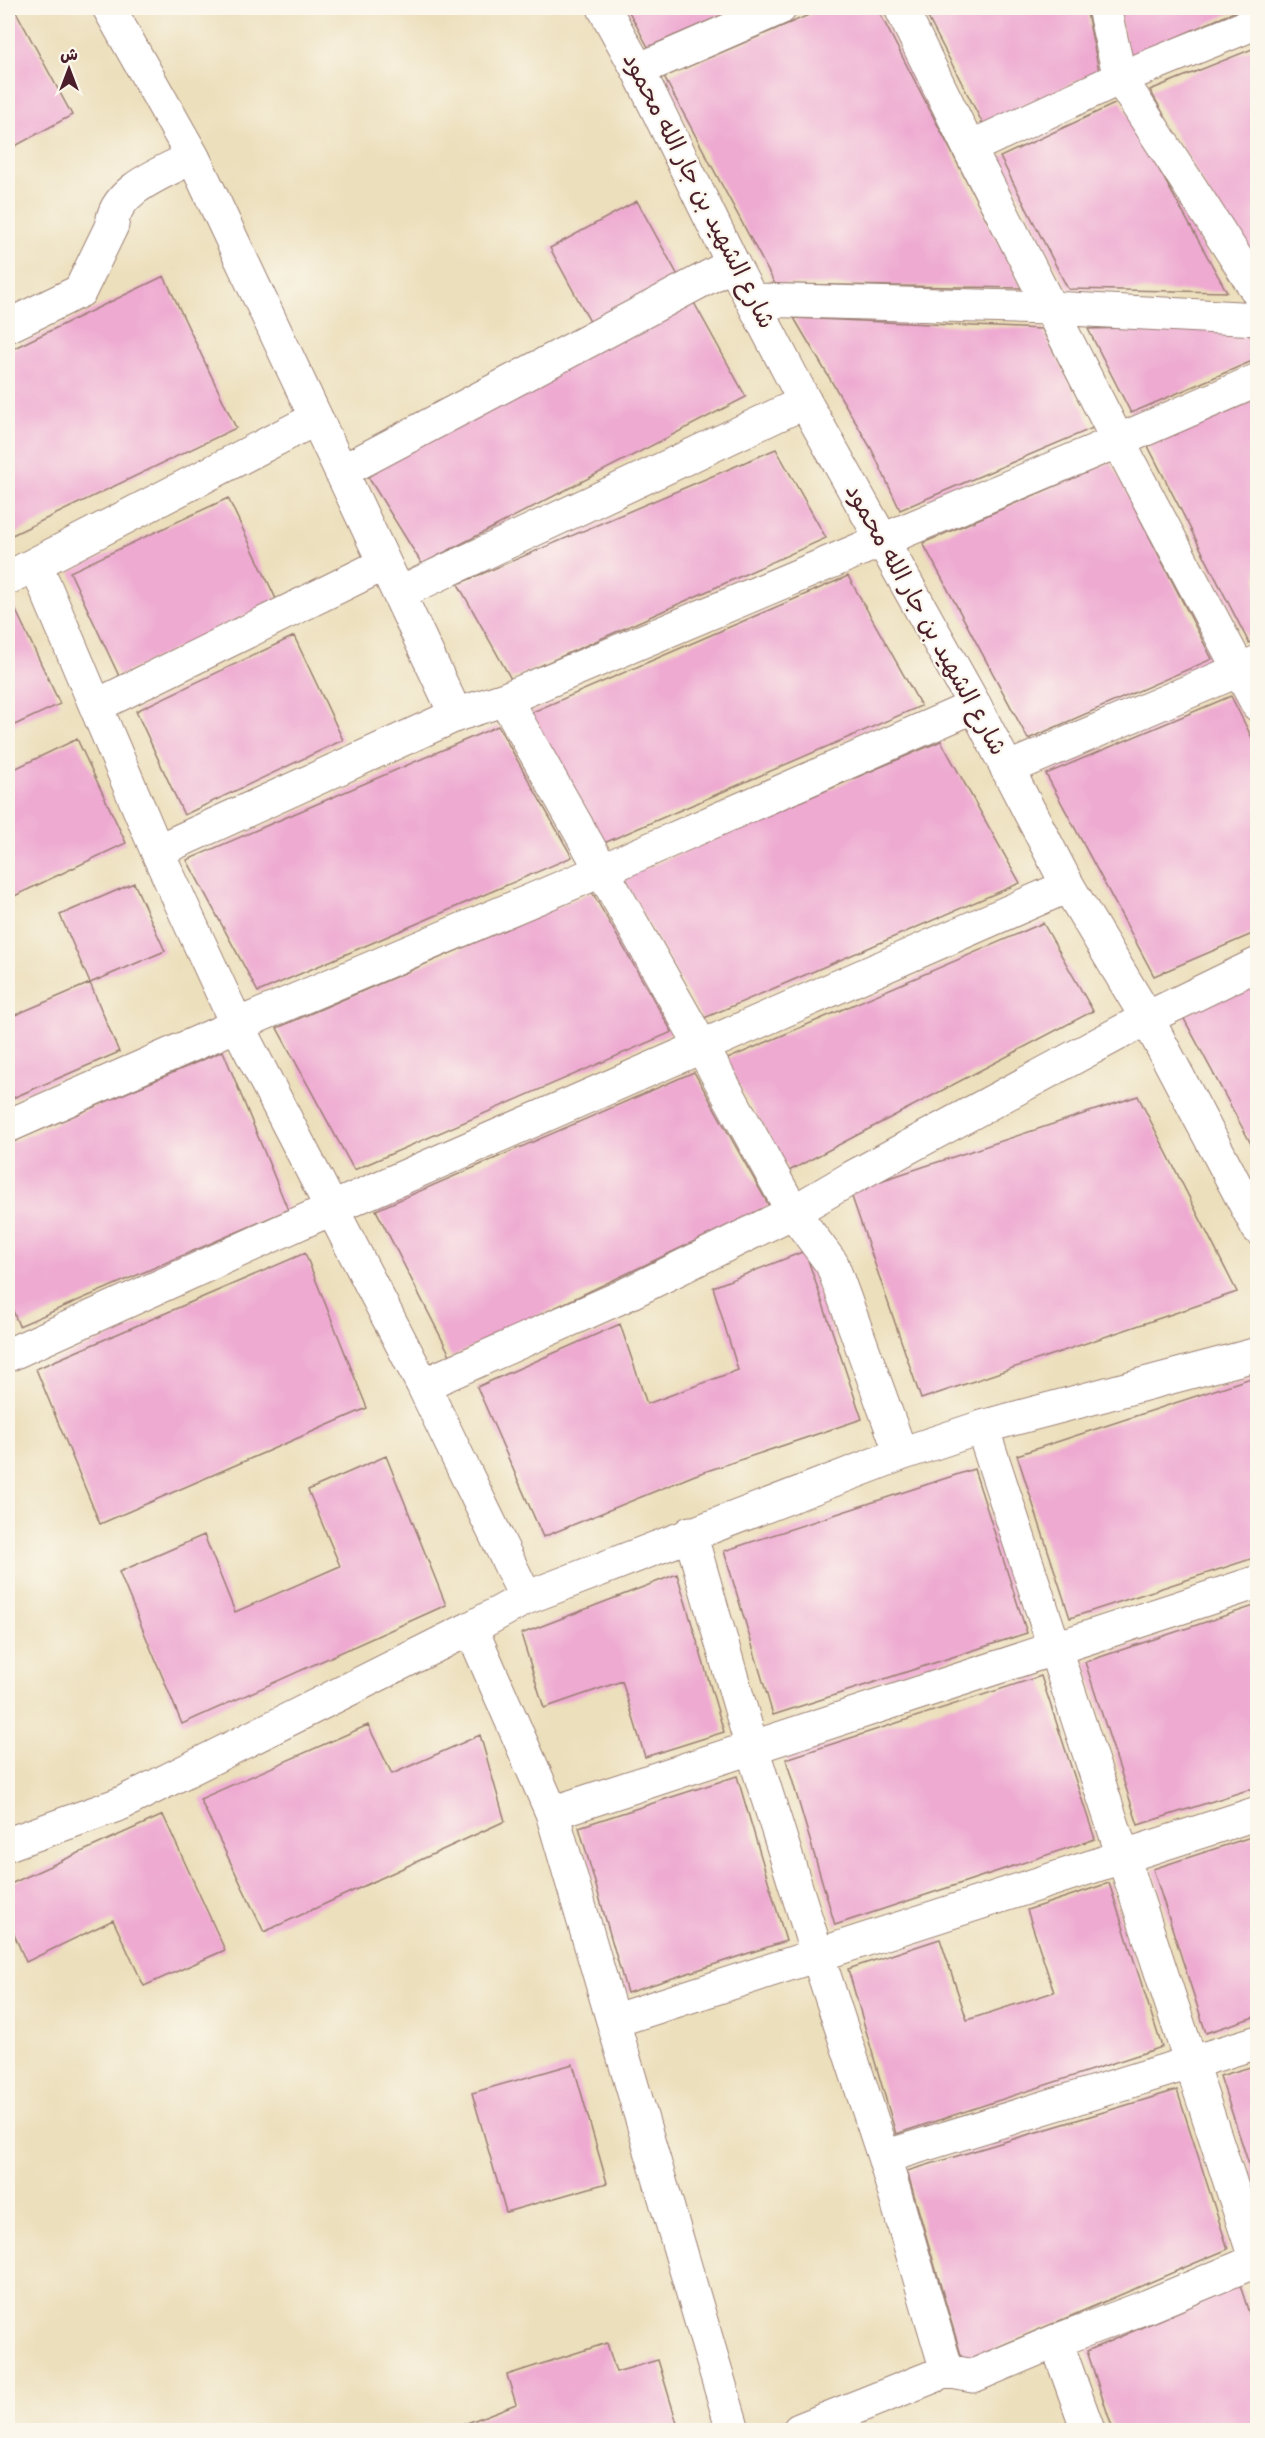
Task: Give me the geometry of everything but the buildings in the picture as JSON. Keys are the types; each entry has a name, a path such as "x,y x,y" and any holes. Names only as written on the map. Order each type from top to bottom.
{"street":[{"path":"109,8 193,157 456,715"},
{"name":"شارع الشهيد بن جار الله محمود","path":"604,8 638,70 733,264 805,402 975,706 1068,886 1147,1018 1257,1227"},
{"path":"638,70 780,8"},
{"path":"901,8 969,148 1118,441 1248,666 1257,705"},
{"path":"1104,8 1120,78 1257,292"},
{"path":"969,148 1120,78 1257,22"},
{"path":"8,326 80,291 112,225 113,214 122,199 147,182 193,157"},
{"path":"341,472 733,264"},
{"path":"753,300 1051,308 1257,319"},
{"path":"157,851 456,715 505,699 1118,441 1257,380"},
{"path":"399,592 805,402"},
{"path":"315,419 22,572 96,706 157,851 237,1025 423,1385 526,1598"},
{"path":"96,706 384,564"},
{"path":"1007,769 1248,666"},
{"path":"505,699 793,1212 832,1264 900,1454"},
{"path":"8,1126 237,1025 603,870 975,706"},
{"path":"8,1355 333,1208 1068,886"},
{"path":"423,1385 611,1301 793,1212 874,1165 1147,1018 1257,964"},
{"path":"8,1844 120,1804 471,1628 526,1598 690,1533 900,1454 982,1427 1257,1354"},
{"path":"799,2430 947,2371 973,2376 1257,2262 1053,1649 982,1427"},
{"path":"690,1533 752,1748 884,2157 947,2371"},
{"path":"552,1813 1257,1582"},
{"path":"471,1628 552,1813 734,2430"},
{"path":"613,2021 1257,1813"},
{"path":"884,2157 1257,2042"},
{"path":"1056,2341 1088,2430"}]}
